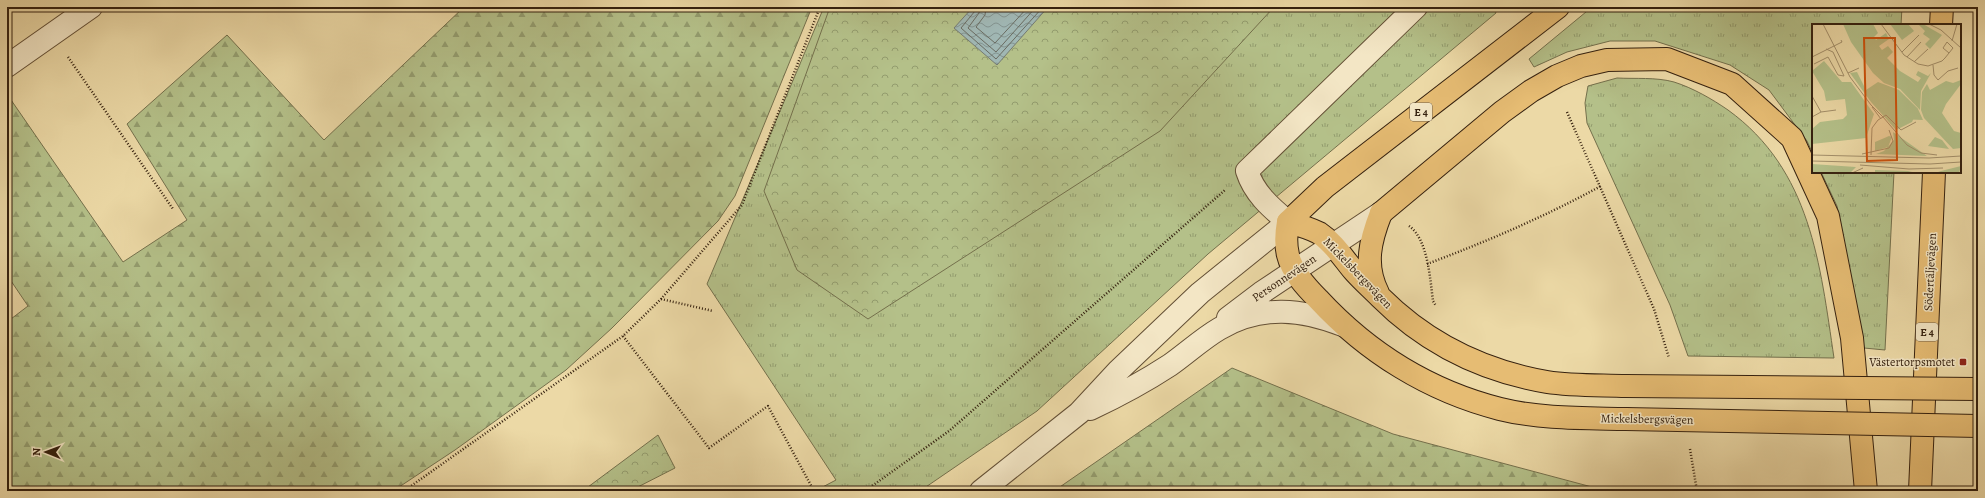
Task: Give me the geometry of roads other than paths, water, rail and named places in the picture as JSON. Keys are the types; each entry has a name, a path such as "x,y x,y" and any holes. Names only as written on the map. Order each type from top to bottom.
{"main road":[{"name":"E 4","path":"1288,222 1325,187 1558,7"},
{"path":"1941,24 1942,7"},
{"path":"1380,298 1373,283 1369,266 1369,249 1381,213 1502,112 1557,76 1581,66 1607,60 1667,59 1732,84 1792,138 1828,216 1852,338 1866,491"},
{"name":"Södertäljevägen","path":"1920,491 1934,173"},
{"name":"Mickelsbergsvägen","path":"1978,389 1626,386 1548,382 1509,374 1477,362 1435,341 1402,318 1380,298 1333,244 1307,227 1288,222 1285,238 1288,255 1294,270 1310,290 1345,326 1382,356 1419,378 1458,396 1500,409 1544,416 1626,419 1978,426"}],"street":[{"path":"7,66 92,7"},
{"path":"1288,222 1258,194 1250,182 1247,171 1416,7"},
{"name":"Personnevägen","path":"1198,344 1261,293 1381,213"},
{"name":"Personnevägen","path":"981,491 1079,413 1118,371 1184,307 1238,261 1288,222"},
{"name":"Personnevägen","path":"1079,413 1141,383 1226,326 1244,318 1269,312 1295,312 1321,316 1345,326"}],"water":[{"path":"973,7 1048,7 997,65 954,28"}],"place":[{"name":"Västertorpsmotet","path":"1963,362"}]}
